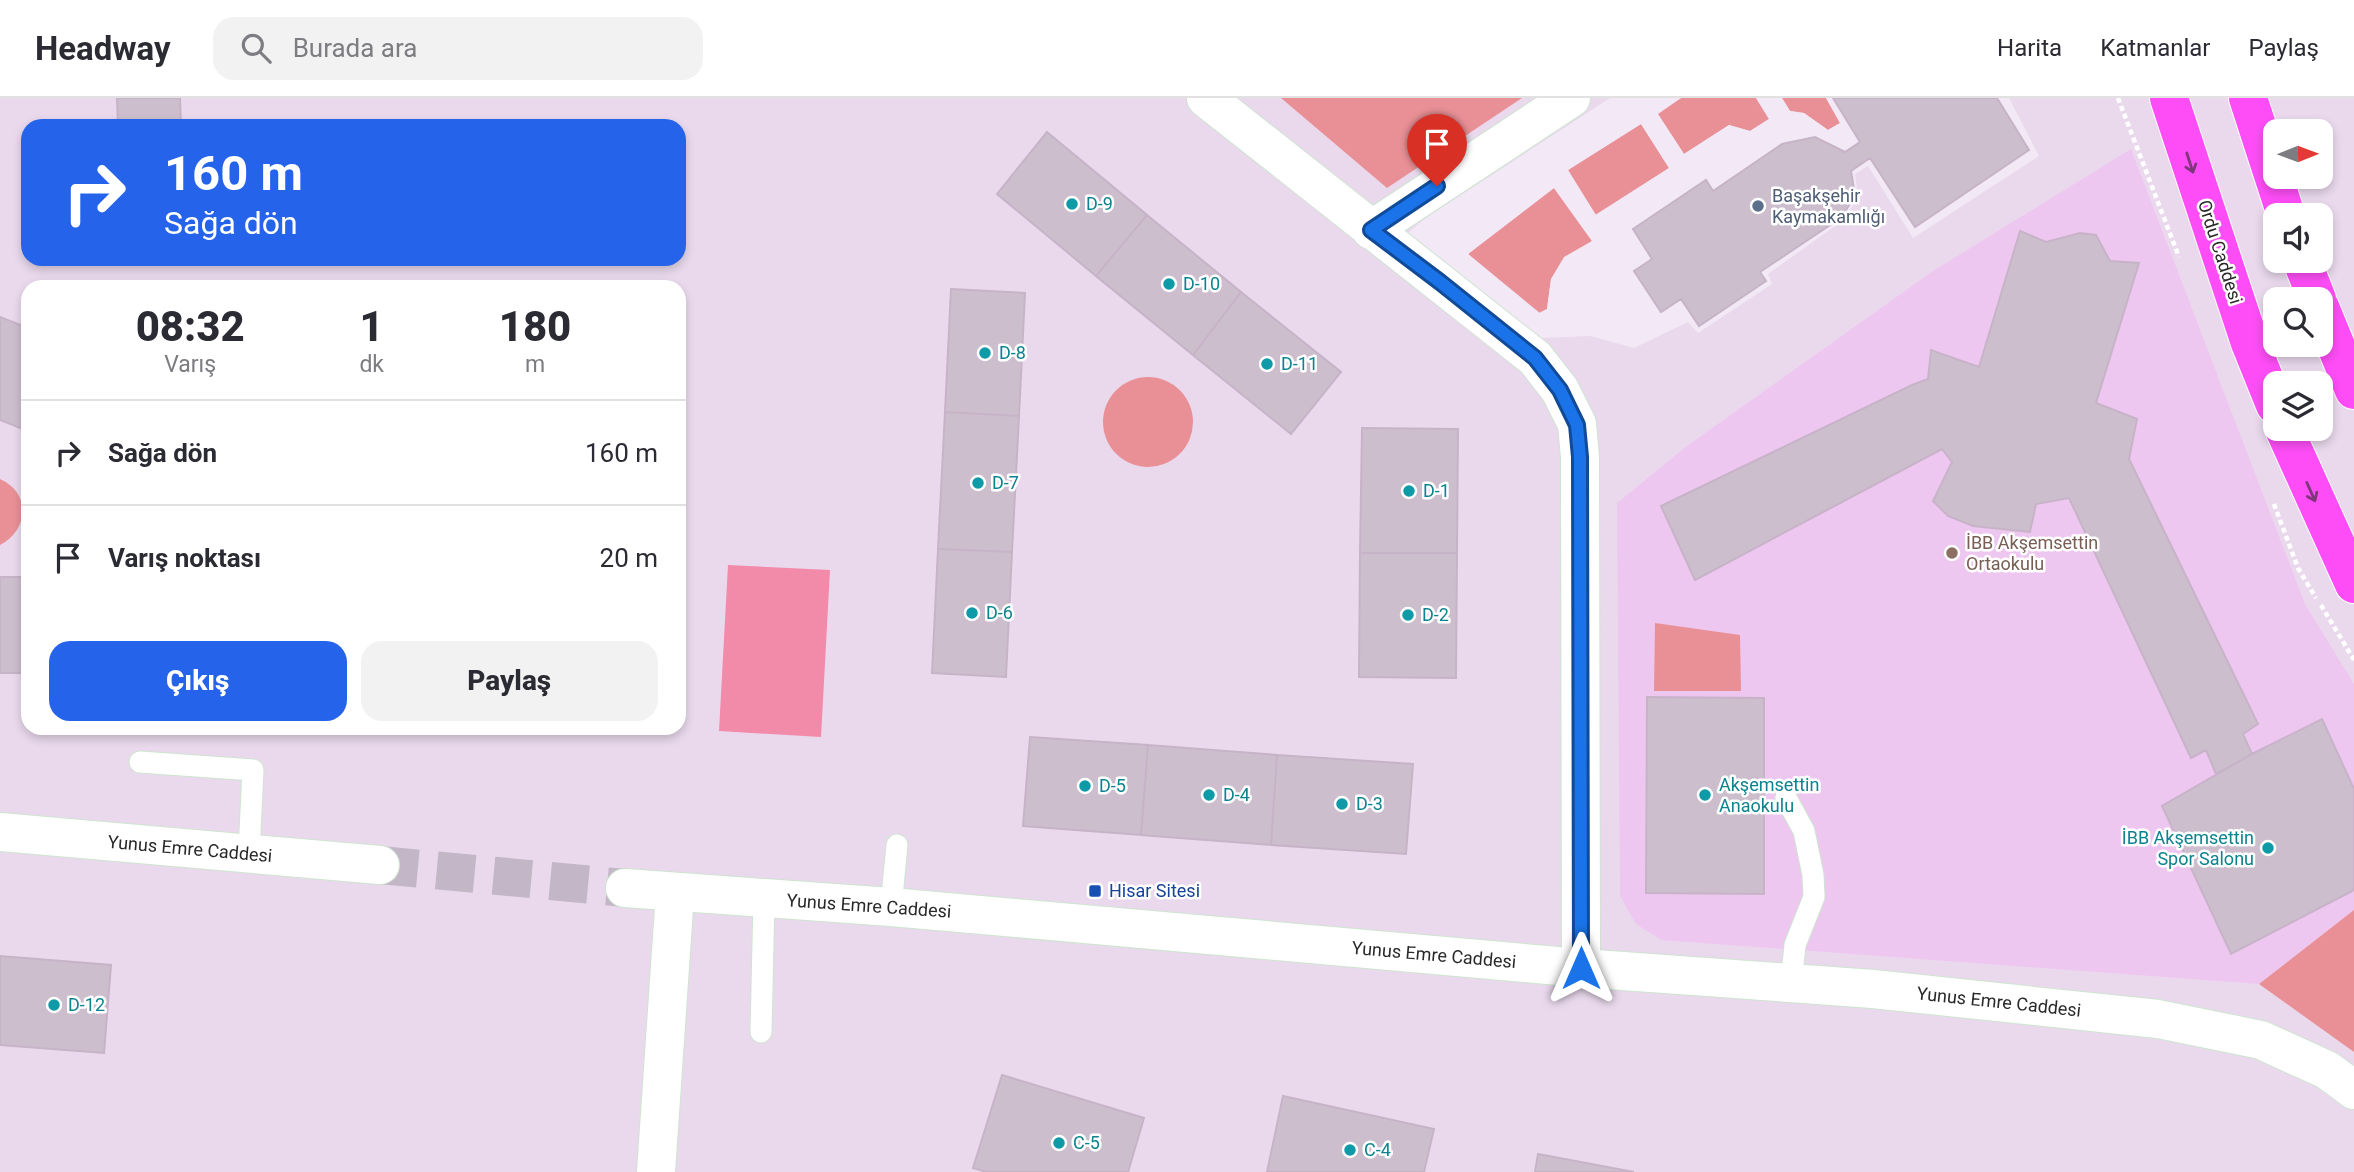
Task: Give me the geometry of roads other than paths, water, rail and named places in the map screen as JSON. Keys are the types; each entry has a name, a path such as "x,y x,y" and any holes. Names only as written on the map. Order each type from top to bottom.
{"main road":[{"name":"Ordu Caddesi","path":"2169,98 2263,375"},
{"path":"2248,98 2283,203"},
{"path":"2333,339 2354,390"},
{"path":"2289,441 2354,584"}],"street":[{"path":"1206,98 1535,358 1560,390 1577,425 1580,457 1581,968"},
{"path":"1371,230 1571,98"},
{"name":"Yunus Emre Caddesi","path":"0,832 380,865"},
{"name":"Yunus Emre Caddesi","path":"625,888 891,907 1581,968 1873,989 2158,1019 2261,1040 2327,1070 2354,1090"},
{"path":"656,1172 675,893"}],"lane":[{"path":"140,762 253,770 249,853"},
{"path":"1786,798 1804,831 1813,874 1814,897 1795,945 1791,983"},
{"path":"891,907 897,845"},
{"path":"761,1032 764,899"}],"tunnel":[{"path":"380,865 625,888"}],"place":[{"name":"D-9","path":"1072,204"},
{"name":"Başakşehir Kaymakamlığı","path":"1758,206"},
{"name":"D-10","path":"1169,284"},
{"name":"D-8","path":"985,353"},
{"name":"D-11","path":"1267,364"},
{"name":"D-7","path":"978,483"},
{"name":"D-1","path":"1409,491"},
{"name":"İBB Akşemsettin Ortaokulu","path":"1952,553"},
{"name":"D-6","path":"972,613"},
{"name":"D-2","path":"1408,615"},
{"name":"D-5","path":"1085,786"},
{"name":"D-4","path":"1209,795"},
{"name":"Akşemsettin Anaokulu","path":"1705,795"},
{"name":"D-3","path":"1342,804"},
{"name":"İBB Akşemsettin Spor Salonu","path":"2268,848"},
{"name":"Hisar Sitesi","path":"1095,891"},
{"name":"D-12","path":"54,1005"},
{"name":"C-5","path":"1059,1143"},
{"name":"C-4","path":"1350,1150"}]}
